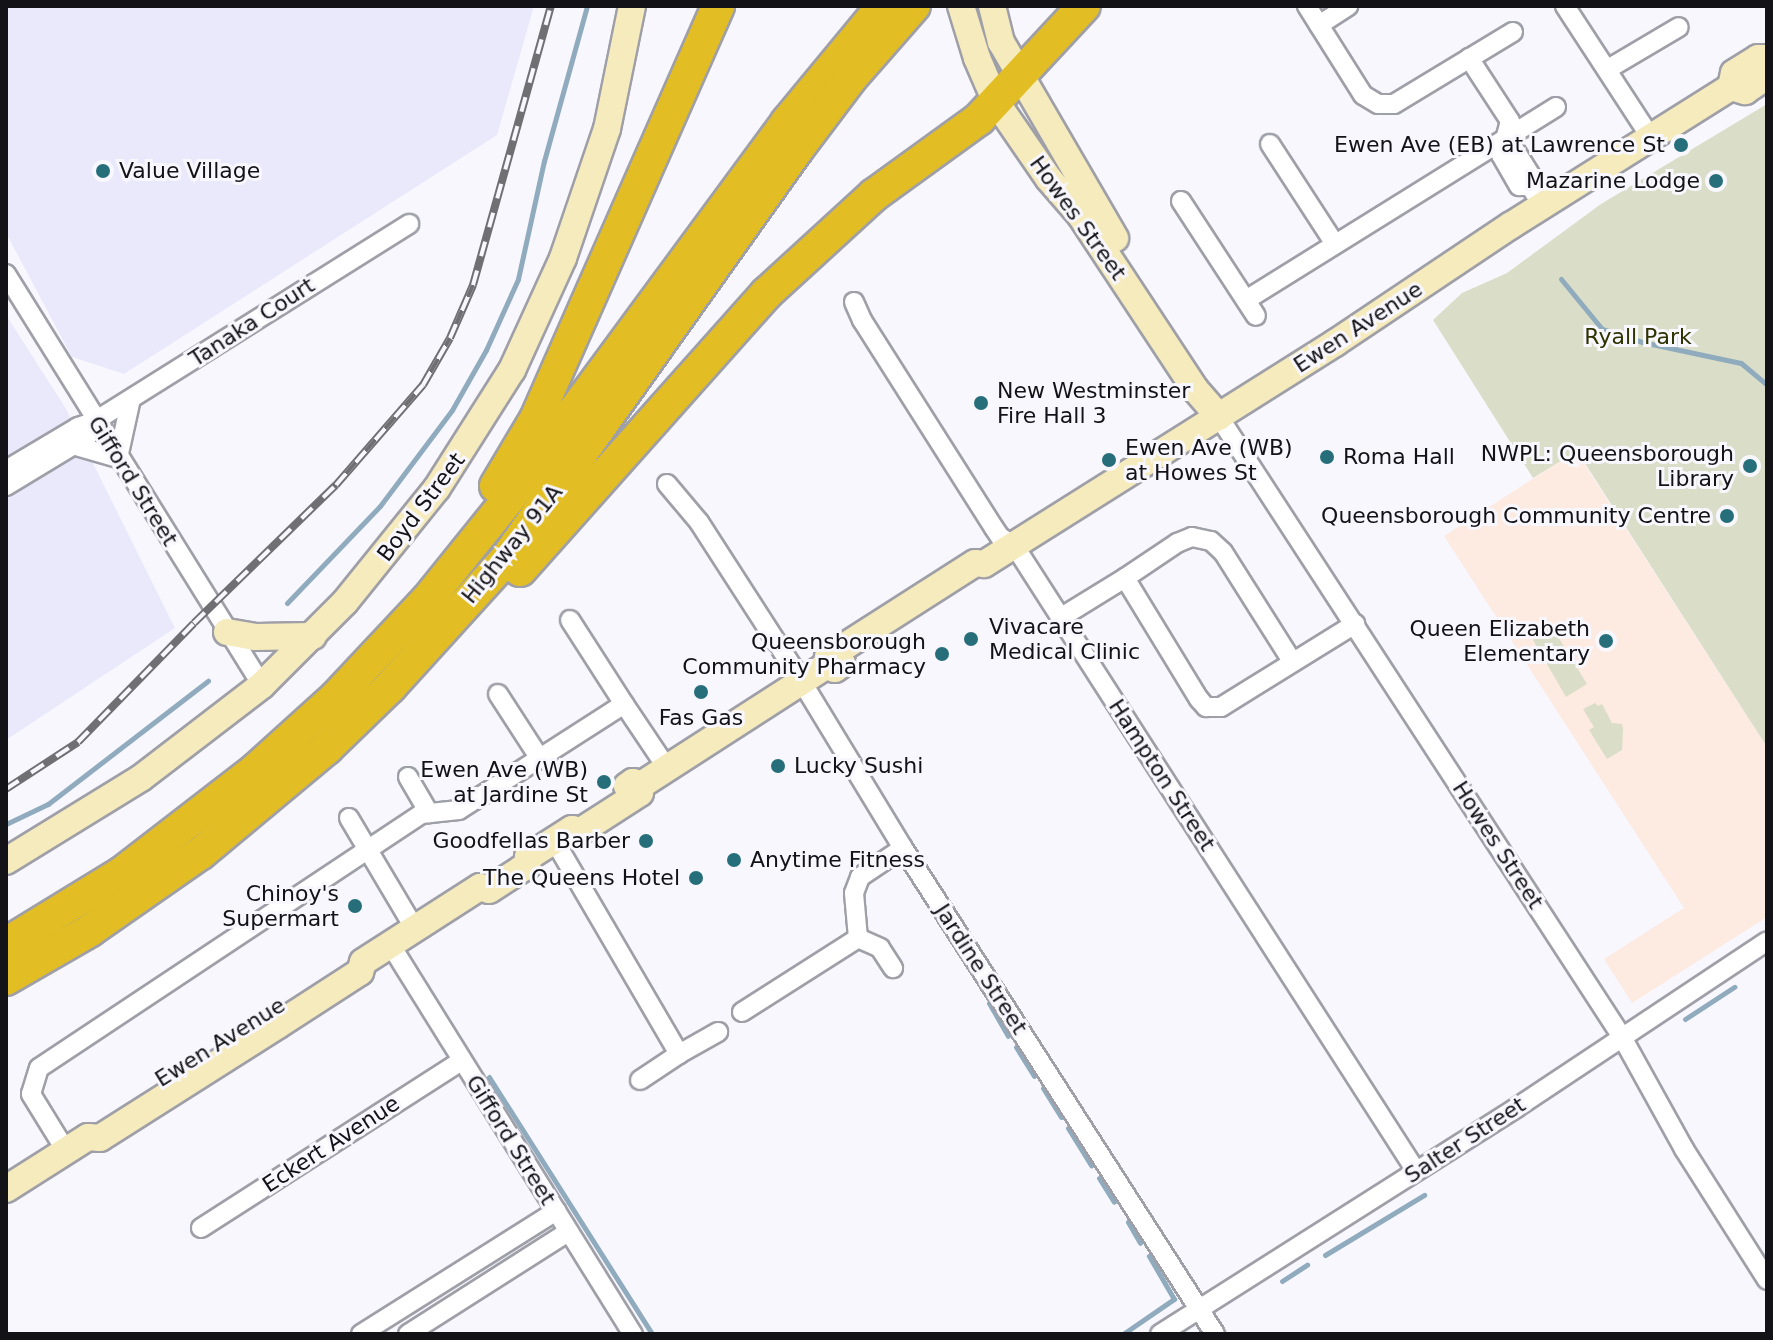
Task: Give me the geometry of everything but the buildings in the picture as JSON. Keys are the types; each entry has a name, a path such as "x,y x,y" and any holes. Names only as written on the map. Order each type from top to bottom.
{"highway":[{"path":"428,599 455,547 536,419 718,6"},
{"path":"390,687 467,627 767,293 874,195 972,124 1020,78 1084,6"},
{"name":"Highway 91A","path":"6,944 122,873 254,771 336,697 428,599 516,490 796,111 900,10"},
{"name":"Highway 91A","path":"6,979 89,931 201,853 327,748 390,687 506,559 900,10"}],"street":[{"name":"Boyd Street","path":"6,861 141,778 262,685 370,575 437,488 518,358 581,210 607,129 632,6"},
{"name":"Howes Street","path":"961,6 977,58 996,102 1049,179 1107,253 1195,389 1219,417 1355,624 1622,1037 1684,1149 1767,1280"},
{"name":"Howes Street","path":"992,6 1001,42 1020,78 1208,386 1219,417"},
{"path":"1307,6 1363,95 1378,104 1394,104 1513,32"},
{"path":"1319,25 1348,6"},
{"path":"1565,6 1651,138"},
{"path":"1608,69 1679,27"},
{"path":"1469,58 1510,121 1503,143"},
{"name":"Ewen Avenue","path":"6,1189 77,1144 90,1123 353,959 363,962 480,887 489,890 527,866 528,857 563,834 581,831 640,793 641,785 826,666 835,669 983,574 984,564 1219,417 1536,196 1651,138 1731,87 1734,73 1758,58 1767,58"},
{"name":"Ewen Avenue","path":"1731,87 1745,91 1767,76"},
{"path":"1181,201 1251,308 1335,244 1503,143 1556,107"},
{"path":"1503,143 1513,147 1532,178 1536,196"},
{"path":"1270,144 1335,244"},
{"name":"Tanaka Court","path":"95,421 409,224"},
{"name":"Gifford Street","path":"6,274 262,685"},
{"name":"Hampton Street","path":"854,302 862,320 994,528 1000,537 1014,545 1416,1171"},
{"path":"73,445 118,458 131,399"},
{"path":"6,486 87,437 95,421"},
{"path":"6,470 78,427 95,421"},
{"name":"Jardine Street","path":"667,484 699,522 802,682 903,848 1215,1334"},
{"path":"1060,618 1177,543 1192,537 1211,541 1223,552 1292,661"},
{"path":"1125,578 1206,707 1221,707 1355,624"},
{"path":"570,620 667,768"},
{"path":"227,632 255,637 313,636"},
{"path":"498,694 540,759"},
{"path":"77,1144 31,1094 39,1068 429,813 459,810 624,704"},
{"path":"408,777 429,813"},
{"path":"349,818 415,929"},
{"path":"563,834 679,1054"},
{"path":"858,938 854,893 860,877 903,848"},
{"path":"858,938 880,948 893,968"},
{"path":"742,1012 858,938"},
{"name":"Salter Street","path":"1160,1334 1767,941"},
{"name":"Gifford Street","path":"390,944 633,1334"},
{"path":"640,1080 718,1032"},
{"name":"Eckert Avenue","path":"201,1228 461,1061"},
{"path":"361,1334 556,1211"},
{"path":"408,1334 568,1232"}],"shaded area":[{"path":"6,6 534,6 497,135 124,374 72,357 6,233"},
{"path":"6,315 65,407 175,628 6,740"},
{"name":"Queen Elizabeth Elementary","path":"1576,451 1767,747 1767,917 1632,1003 1604,959 1684,908 1444,536"}],"green space":[{"name":"Ryall Park","path":"1767,104 1767,747 1577,451 1533,478 1433,320 1462,293 1507,273 1601,204"},
{"path":"1545,626 1554,630 1587,684 1566,697 1533,640 1538,628"},
{"path":"1595,703 1598,706 1602,704 1612,723 1622,724 1622,750 1607,759 1589,730 1594,727 1583,709"}],"waterway":[{"path":"287,603 380,506 452,410 486,350 518,279 544,161 587,6"},
{"path":"1561,279 1602,329 1642,342 1741,363 1767,385"},
{"path":"6,824 48,804 208,681"},
{"path":"1685,1019 1734,987"},
{"path":"989,1003 1008,1036"},
{"path":"1016,1047 1034,1076"},
{"path":"489,1077 652,1334"},
{"path":"1043,1088 1061,1117"},
{"path":"1068,1128 1091,1165"},
{"path":"1099,1178 1114,1202"},
{"path":"1325,1255 1424,1195"},
{"path":"1128,1222 1140,1243"},
{"path":"1123,1334 1174,1299 1149,1256"},
{"path":"1282,1281 1307,1265"}],"railway":[{"path":"6,789 78,742 194,623 336,485 423,385 450,338 473,285 551,6"}],"place":[{"name":"Ewen Ave (EB) at Lawrence St","path":"1681,145"},
{"name":"Value Village","path":"103,171"},
{"name":"Mazarine Lodge","path":"1716,181"},
{"name":"New Westminster Fire Hall 3","path":"981,403"},
{"name":"Roma Hall","path":"1327,457"},
{"name":"Ewen Ave (WB) at Howes St","path":"1109,460"},
{"name":"NWPL: Queensborough Library","path":"1750,466"},
{"name":"Queensborough Community Centre","path":"1727,516"},
{"name":"Vivacare Medical Clinic","path":"971,639"},
{"name":"Queen Elizabeth Elementary","path":"1606,641"},
{"name":"Queensborough Community Pharmacy","path":"942,654"},
{"name":"Fas Gas","path":"701,692"},
{"name":"Lucky Sushi","path":"778,766"},
{"name":"Ewen Ave (WB) at Jardine St","path":"604,782"},
{"name":"Goodfellas Barber","path":"646,841"},
{"name":"Anytime Fitness","path":"734,860"},
{"name":"The Queens Hotel","path":"696,878"},
{"name":"Chinoy's Supermart","path":"355,906"}]}
